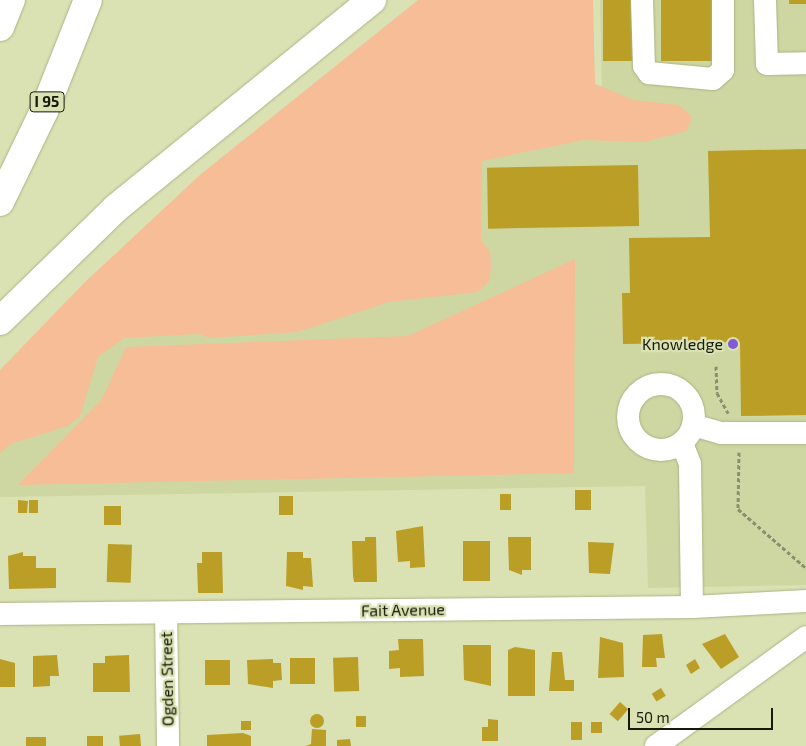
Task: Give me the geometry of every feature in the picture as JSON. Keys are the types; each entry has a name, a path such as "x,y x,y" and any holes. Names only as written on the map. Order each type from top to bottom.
{"highway":[{"path":"0,26 11,0"},
{"name":"I 95","path":"0,202 44,111 88,0"},
{"path":"0,320 116,208 372,0"}],"street":[{"path":"642,0 648,74 713,79 723,70 723,0"},
{"path":"765,0 767,64 806,63"},
{"path":"692,606 690,464 687,434 806,433"},
{"name":"Fait Avenue","path":"0,614 692,606 806,600"},
{"name":"Ogden Street","path":"166,613 168,746"},
{"path":"656,746 806,637"}],"path":[{"path":"716,366 717,393 739,433 738,509 806,568"}],"shaded area":[{"path":"418,0 593,0 595,84 633,100 679,105 692,117 687,131 644,142 583,140 482,161 481,240 490,252 491,267 489,282 478,292 389,302 297,332 210,338 199,334 124,338 98,357 80,416 68,426 10,444 0,453 0,370 83,284 201,174"},
{"path":"600,0 806,0 806,585 648,588 645,486 0,497 0,442 109,277 469,156 602,89"},
{"path":"575,259 574,473 18,485 102,399 126,347 408,336"}],"building":[{"path":"603,0 634,0 634,61 603,61"},
{"path":"661,0 714,0 714,61 661,61"},
{"path":"789,0 806,0 806,4 789,4"},
{"path":"806,149 806,415 741,416 740,342 623,344 622,293 630,293 629,238 710,237 708,151"},
{"path":"638,165 639,226 488,229 487,168"},
{"path":"575,490 591,490 591,510 575,510"},
{"path":"500,494 511,494 511,510 500,510"},
{"path":"279,496 293,496 293,515 279,515"},
{"path":"18,500 28,501 27,513 18,513"},
{"path":"29,500 38,500 38,513 29,513"},
{"path":"104,506 121,506 121,525 104,525"},
{"path":"423,526 425,567 410,568 410,561 398,562 396,531"},
{"path":"365,537 376,537 377,582 354,582 352,541 365,541"},
{"path":"508,537 531,537 531,570 522,570 522,575 509,570"},
{"path":"463,541 490,541 490,581 463,581"},
{"path":"588,542 614,543 610,574 589,573"},
{"path":"108,544 132,545 131,583 107,582"},
{"path":"23,552 23,556 36,556 36,568 56,568 56,588 9,589 8,556"},
{"path":"202,552 222,552 223,593 198,593 197,563 202,563"},
{"path":"287,552 303,552 303,558 311,558 313,587 303,586 303,590 286,586"},
{"path":"662,634 665,658 656,658 657,667 642,667 643,635"},
{"path":"725,634 739,657 721,669 702,644"},
{"path":"600,637 623,643 624,677 598,678"},
{"path":"398,639 423,639 424,676 400,677 400,668 389,669 389,651 399,650"},
{"path":"463,645 491,645 491,686 464,680"},
{"path":"515,647 535,650 535,696 508,696 508,650"},
{"path":"552,652 562,652 565,680 574,680 574,691 549,691"},
{"path":"57,655 59,676 50,676 50,686 33,687 33,656"},
{"path":"129,655 130,692 93,692 93,663 105,663 105,656"},
{"path":"358,657 359,691 334,692 333,658"},
{"path":"290,658 315,658 315,684 290,684"},
{"path":"0,659 15,663 15,687 0,687"},
{"path":"273,659 273,663 281,663 282,680 273,681 273,688 248,684 247,660"},
{"path":"695,659 700,668 691,674 686,665"},
{"path":"205,660 230,660 230,685 205,685"},
{"path":"661,688 666,696 656,701 652,694"},
{"path":"620,702 628,709 618,721 610,714"},
{"path":"317,714 322,716 324,721 322,726 317,728 312,726 310,721 312,716"},
{"path":"356,716 366,716 366,727 356,727"},
{"path":"488,719 498,720 498,741 482,741 482,727 488,727"},
{"path":"241,721 251,721 251,730 241,730"},
{"path":"571,722 582,722 582,740 571,740"},
{"path":"591,722 602,722 602,733 591,733"},
{"path":"312,729 326,730 326,746 306,746 311,744"},
{"path":"243,733 251,736 251,746 207,746 207,735"},
{"path":"140,734 141,746 120,746 119,736"},
{"path":"87,736 103,736 103,746 87,746"},
{"path":"26,737 46,737 46,746 26,746"},
{"path":"350,739 351,746 337,746 337,740"}],"place":[{"name":"Knowledge","path":"733,344"}]}
